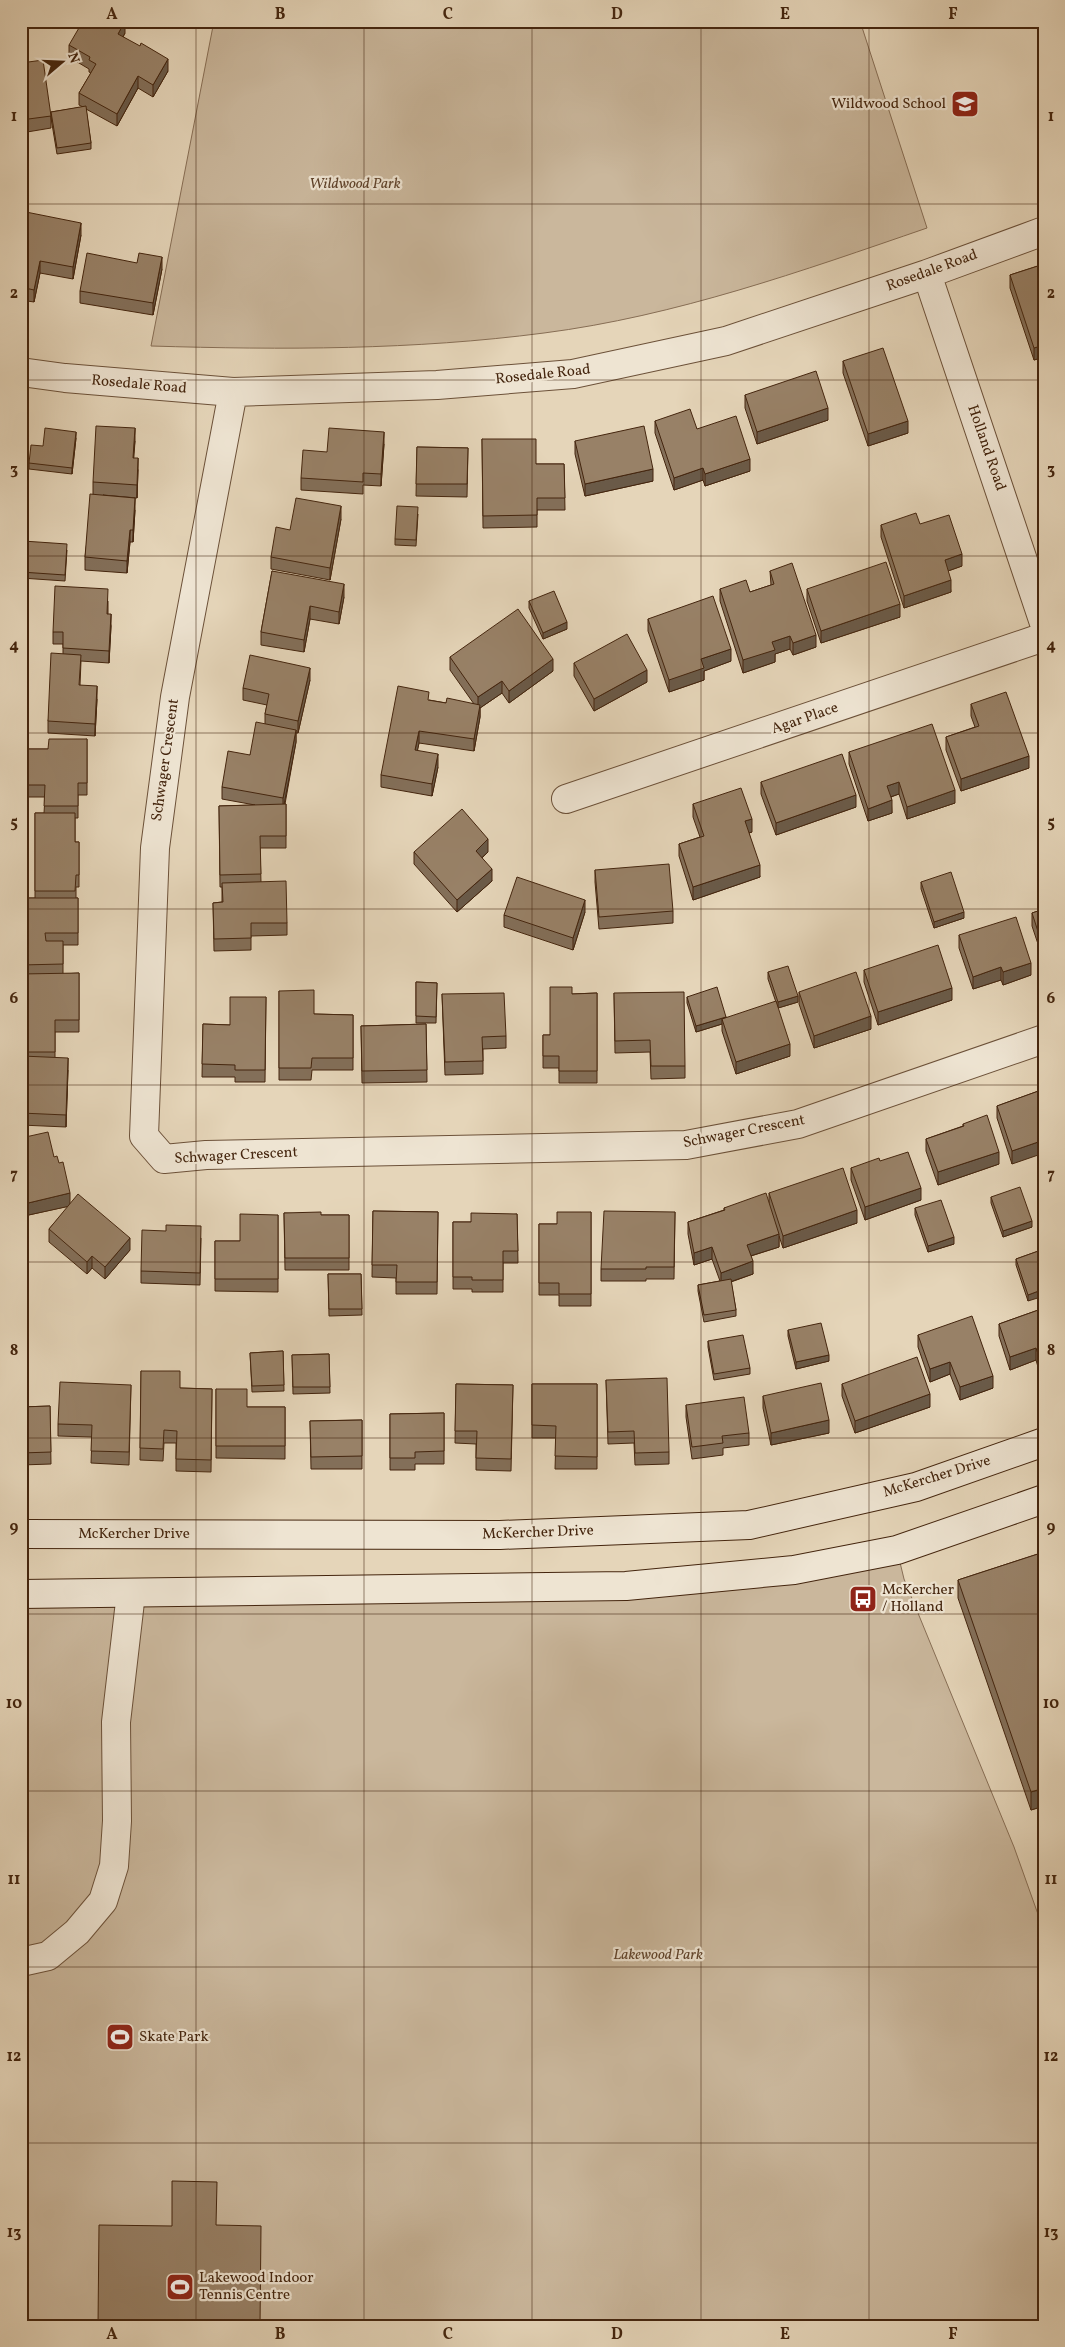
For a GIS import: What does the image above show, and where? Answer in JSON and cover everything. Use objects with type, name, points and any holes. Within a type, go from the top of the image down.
[{"type":"street","name":"Rosedale Road","points":[[21,372],[65,378],[234,392],[437,385],[573,374],[726,341],[927,274],[1044,231]]},
{"type":"street","name":"Holland Road","points":[[927,274],[1044,623]]},
{"type":"street","name":"Schwager Crescent","points":[[234,392],[175,697],[154,848],[144,1066],[144,1136],[164,1159],[206,1155],[686,1145],[798,1124],[1044,1039]]},
{"type":"street","name":"Agar Place","points":[[566,799],[1044,638]]},
{"type":"street","name":"McKercher Drive","points":[[21,1534],[500,1535],[748,1525],[916,1487],[1044,1442]]},
{"type":"street","points":[[21,1594],[626,1586],[794,1570],[897,1550],[1044,1498]]},
{"type":"street","points":[[21,1962],[48,1956],[77,1932],[102,1901],[114,1866],[117,1814],[116,1722],[131,1593]]},
{"type":"green space","name":"Wildwood Park","points":[[214,21],[860,21],[927,228],[786,276],[690,304],[593,325],[544,333],[495,339],[397,346],[250,348],[151,346]]},
{"type":"green space","name":"Lakewood Park","points":[[897,1550],[904,1579],[1014,1847],[1044,1931],[1044,2326],[21,2326],[21,1592],[626,1586]]},
{"type":"building","points":[[83,21],[125,21],[118,34],[140,46],[141,43],[168,59],[153,85],[138,76],[117,114],[79,93],[96,64],[89,60],[90,57],[69,45]]},
{"type":"building","points":[[43,60],[51,116],[21,120],[21,63]]},
{"type":"building","points":[[86,106],[91,143],[57,148],[51,112]]},
{"type":"building","points":[[21,211],[81,223],[73,267],[40,261],[34,290],[21,287]]},
{"type":"building","points":[[87,253],[137,263],[139,253],[162,257],[153,303],[80,291]]},
{"type":"building","points":[[1044,264],[1044,345],[1034,348],[1010,275]]},
{"type":"building","points":[[883,348],[908,421],[868,434],[843,361]]},
{"type":"building","points":[[816,371],[828,408],[757,432],[745,395]]},
{"type":"building","points":[[690,409],[697,429],[736,416],[750,459],[705,474],[703,468],[674,478],[655,421]]},
{"type":"building","points":[[96,426],[135,428],[133,458],[138,458],[137,485],[93,482]]},
{"type":"building","points":[[644,426],[653,469],[585,484],[575,441]]},
{"type":"building","points":[[45,428],[76,432],[72,468],[29,463],[31,445],[43,446]]},
{"type":"building","points":[[329,428],[384,432],[381,474],[363,473],[363,482],[301,478],[303,450],[327,452]]},
{"type":"building","points":[[482,439],[536,439],[536,464],[564,464],[565,498],[537,498],[537,515],[483,516]]},
{"type":"building","points":[[417,447],[468,448],[467,484],[416,484]]},
{"type":"building","points":[[90,494],[135,498],[133,530],[130,530],[127,561],[85,557]]},
{"type":"building","points":[[296,498],[341,506],[330,568],[271,557],[276,527],[290,530]]},
{"type":"building","points":[[397,506],[418,507],[416,540],[395,539]]},
{"type":"building","points":[[916,513],[920,524],[949,515],[962,554],[945,560],[951,580],[904,596],[881,525]]},
{"type":"building","points":[[23,541],[67,544],[65,575],[21,572]]},
{"type":"building","points":[[886,562],[900,604],[821,631],[807,589]]},
{"type":"building","points":[[792,563],[816,635],[793,643],[790,636],[772,642],[775,650],[743,660],[720,589],[746,580],[750,592],[774,584],[770,571]]},
{"type":"building","points":[[272,571],[344,584],[339,612],[310,606],[304,640],[261,632]]},
{"type":"building","points":[[55,586],[108,589],[107,614],[111,614],[109,651],[63,648],[63,632],[53,632]]},
{"type":"building","points":[[554,591],[567,622],[543,633],[529,601]]},
{"type":"building","points":[[713,596],[731,649],[701,659],[704,668],[669,680],[648,619]]},
{"type":"building","points":[[518,609],[553,659],[509,691],[502,681],[478,697],[450,657]]},
{"type":"building","points":[[627,634],[647,670],[594,699],[574,663]]},
{"type":"building","points":[[51,653],[81,655],[79,685],[97,686],[95,724],[48,721]]},
{"type":"building","points":[[250,655],[310,668],[298,721],[265,714],[269,694],[243,688]]},
{"type":"building","points":[[398,686],[429,692],[428,700],[446,703],[447,698],[480,705],[474,739],[419,731],[415,750],[438,754],[432,784],[381,775]]},
{"type":"building","points":[[1006,692],[1029,756],[961,779],[946,737],[979,726],[971,704]]},
{"type":"building","points":[[256,722],[296,730],[283,798],[222,787],[228,751],[250,755]]},
{"type":"building","points":[[932,724],[955,790],[907,807],[899,782],[887,786],[892,800],[868,809],[849,752]]},
{"type":"building","points":[[49,739],[87,739],[87,783],[78,783],[78,806],[44,806],[45,785],[23,785],[23,749],[48,749]]},
{"type":"building","points":[[842,754],[856,795],[776,823],[761,782]]},
{"type":"building","points":[[741,788],[752,819],[745,821],[760,865],[693,887],[679,844],[704,836],[693,804]]},
{"type":"building","points":[[286,804],[286,836],[260,836],[261,874],[220,875],[219,806]]},
{"type":"building","points":[[462,809],[488,839],[476,851],[492,869],[457,900],[414,852]]},
{"type":"building","points":[[35,813],[75,813],[75,842],[79,842],[79,875],[76,875],[75,891],[35,891]]},
{"type":"building","points":[[669,864],[673,911],[599,917],[595,870]]},
{"type":"building","points":[[951,872],[964,912],[934,922],[921,882]]},
{"type":"building","points":[[517,877],[585,900],[573,938],[504,915]]},
{"type":"building","points":[[286,881],[287,923],[251,923],[251,938],[214,939],[213,903],[223,902],[222,883]]},
{"type":"building","points":[[21,898],[78,898],[78,933],[45,933],[46,941],[63,941],[63,964],[21,965]]},
{"type":"building","points":[[1044,909],[1044,950],[1032,913]]},
{"type":"building","points":[[1016,917],[1031,963],[1003,972],[1001,967],[973,977],[959,935]]},
{"type":"building","points":[[938,945],[952,988],[878,1012],[864,970]]},
{"type":"building","points":[[788,966],[798,996],[778,1002],[768,972]]},
{"type":"building","points":[[856,972],[871,1016],[814,1036],[799,992]]},
{"type":"building","points":[[79,973],[79,1020],[55,1020],[55,1052],[21,1052],[21,974]]},
{"type":"building","points":[[416,982],[437,983],[436,1017],[416,1016]]},
{"type":"building","points":[[550,987],[572,987],[572,994],[597,993],[597,1071],[559,1071],[559,1056],[543,1056],[543,1035],[550,1035]]},
{"type":"building","points":[[717,987],[726,1017],[696,1026],[687,997]]},
{"type":"building","points":[[314,990],[314,1014],[353,1015],[353,1058],[312,1058],[311,1068],[279,1068],[279,991]]},
{"type":"building","points":[[684,992],[685,1066],[651,1066],[650,1040],[615,1041],[614,993]]},
{"type":"building","points":[[504,993],[506,1036],[482,1037],[483,1061],[445,1062],[442,994]]},
{"type":"building","points":[[230,997],[266,997],[265,1070],[235,1070],[235,1065],[202,1064],[203,1024],[230,1025]]},
{"type":"building","points":[[776,1001],[790,1044],[736,1062],[722,1019]]},
{"type":"building","points":[[426,1024],[427,1070],[362,1071],[361,1026]]},
{"type":"building","points":[[22,1056],[68,1058],[66,1115],[21,1113]]},
{"type":"building","points":[[1044,1089],[1044,1140],[1012,1151],[997,1106]]},
{"type":"building","points":[[987,1115],[999,1152],[938,1172],[926,1139],[964,1126],[963,1124]]},
{"type":"building","points":[[48,1132],[54,1157],[57,1156],[59,1163],[63,1162],[70,1193],[24,1204],[21,1190],[21,1138]]},
{"type":"building","points":[[908,1152],[921,1188],[865,1207],[851,1168],[879,1158],[880,1161]]},
{"type":"building","points":[[843,1168],[857,1210],[783,1236],[769,1193]]},
{"type":"building","points":[[1020,1187],[1032,1221],[1003,1231],[991,1197]]},
{"type":"building","points":[[766,1193],[779,1234],[747,1245],[753,1261],[721,1273],[712,1247],[694,1253],[688,1222],[725,1210],[724,1208]]},
{"type":"building","points":[[78,1194],[130,1238],[105,1267],[92,1256],[87,1262],[49,1229]]},
{"type":"building","points":[[941,1200],[954,1237],[928,1246],[915,1208]]},
{"type":"building","points":[[373,1211],[438,1212],[437,1282],[396,1282],[397,1265],[372,1265]]},
{"type":"building","points":[[604,1211],[675,1212],[674,1267],[601,1269]]},
{"type":"building","points":[[321,1212],[321,1215],[349,1215],[349,1258],[285,1258],[284,1213]]},
{"type":"building","points":[[557,1212],[591,1212],[591,1294],[559,1294],[559,1283],[539,1283],[539,1224],[557,1224]]},
{"type":"building","points":[[471,1213],[517,1214],[518,1251],[503,1251],[503,1280],[472,1280],[472,1277],[453,1277],[453,1222],[471,1222]]},
{"type":"building","points":[[240,1214],[278,1215],[278,1279],[215,1279],[215,1241],[240,1241]]},
{"type":"building","points":[[166,1225],[201,1226],[200,1273],[141,1271],[142,1230],[166,1231]]},
{"type":"building","points":[[1044,1249],[1044,1289],[1028,1295],[1016,1259]]},
{"type":"building","points":[[328,1274],[361,1274],[362,1309],[329,1309]]},
{"type":"building","points":[[731,1279],[736,1310],[704,1315],[698,1285]]},
{"type":"building","points":[[1044,1308],[1044,1352],[1038,1354],[1036,1348],[1010,1357],[999,1324]]},
{"type":"building","points":[[972,1316],[993,1376],[960,1387],[950,1362],[930,1369],[918,1335]]},
{"type":"building","points":[[821,1323],[829,1355],[796,1362],[788,1330]]},
{"type":"building","points":[[743,1335],[750,1368],[714,1374],[708,1341]]},
{"type":"building","points":[[283,1351],[284,1385],[252,1386],[250,1353]]},
{"type":"building","points":[[329,1354],[330,1387],[293,1387],[292,1355]]},
{"type":"building","points":[[917,1357],[930,1394],[855,1421],[842,1384]]},
{"type":"building","points":[[141,1371],[180,1371],[180,1388],[212,1389],[211,1460],[176,1459],[177,1431],[164,1430],[163,1449],[140,1448]]},
{"type":"building","points":[[667,1378],[669,1452],[635,1453],[634,1431],[608,1432],[606,1380]]},
{"type":"building","points":[[60,1382],[131,1385],[129,1452],[91,1451],[92,1425],[58,1424]]},
{"type":"building","points":[[821,1383],[829,1420],[771,1433],[763,1396]]},
{"type":"building","points":[[456,1384],[513,1385],[511,1459],[476,1458],[477,1431],[455,1431]]},
{"type":"building","points":[[532,1384],[597,1384],[597,1457],[555,1456],[556,1426],[532,1425]]},
{"type":"building","points":[[216,1389],[247,1389],[247,1407],[285,1407],[285,1446],[216,1446]]},
{"type":"building","points":[[744,1397],[749,1433],[722,1436],[723,1443],[692,1447],[686,1405]]},
{"type":"building","points":[[50,1406],[51,1452],[21,1453],[21,1407]]},
{"type":"building","points":[[444,1413],[444,1451],[415,1452],[415,1458],[390,1458],[390,1414]]},
{"type":"building","points":[[362,1420],[362,1456],[311,1457],[310,1421]]},
{"type":"building","points":[[1044,1552],[1044,1788],[1031,1792],[958,1580]]},
{"type":"building","name":"Lakewood Indoor Tennis Centre","points":[[172,2181],[217,2182],[216,2225],[261,2226],[260,2326],[98,2326],[99,2225],[172,2226]]},
{"type":"place","name":"Wildwood School","points":[[965,104]]},
{"type":"place","name":"McKercher / Holland","points":[[863,1599]]},
{"type":"place","name":"Skate Park","points":[[120,2037]]},
{"type":"place","name":"Lakewood Indoor Tennis Centre","points":[[180,2287]]}]
